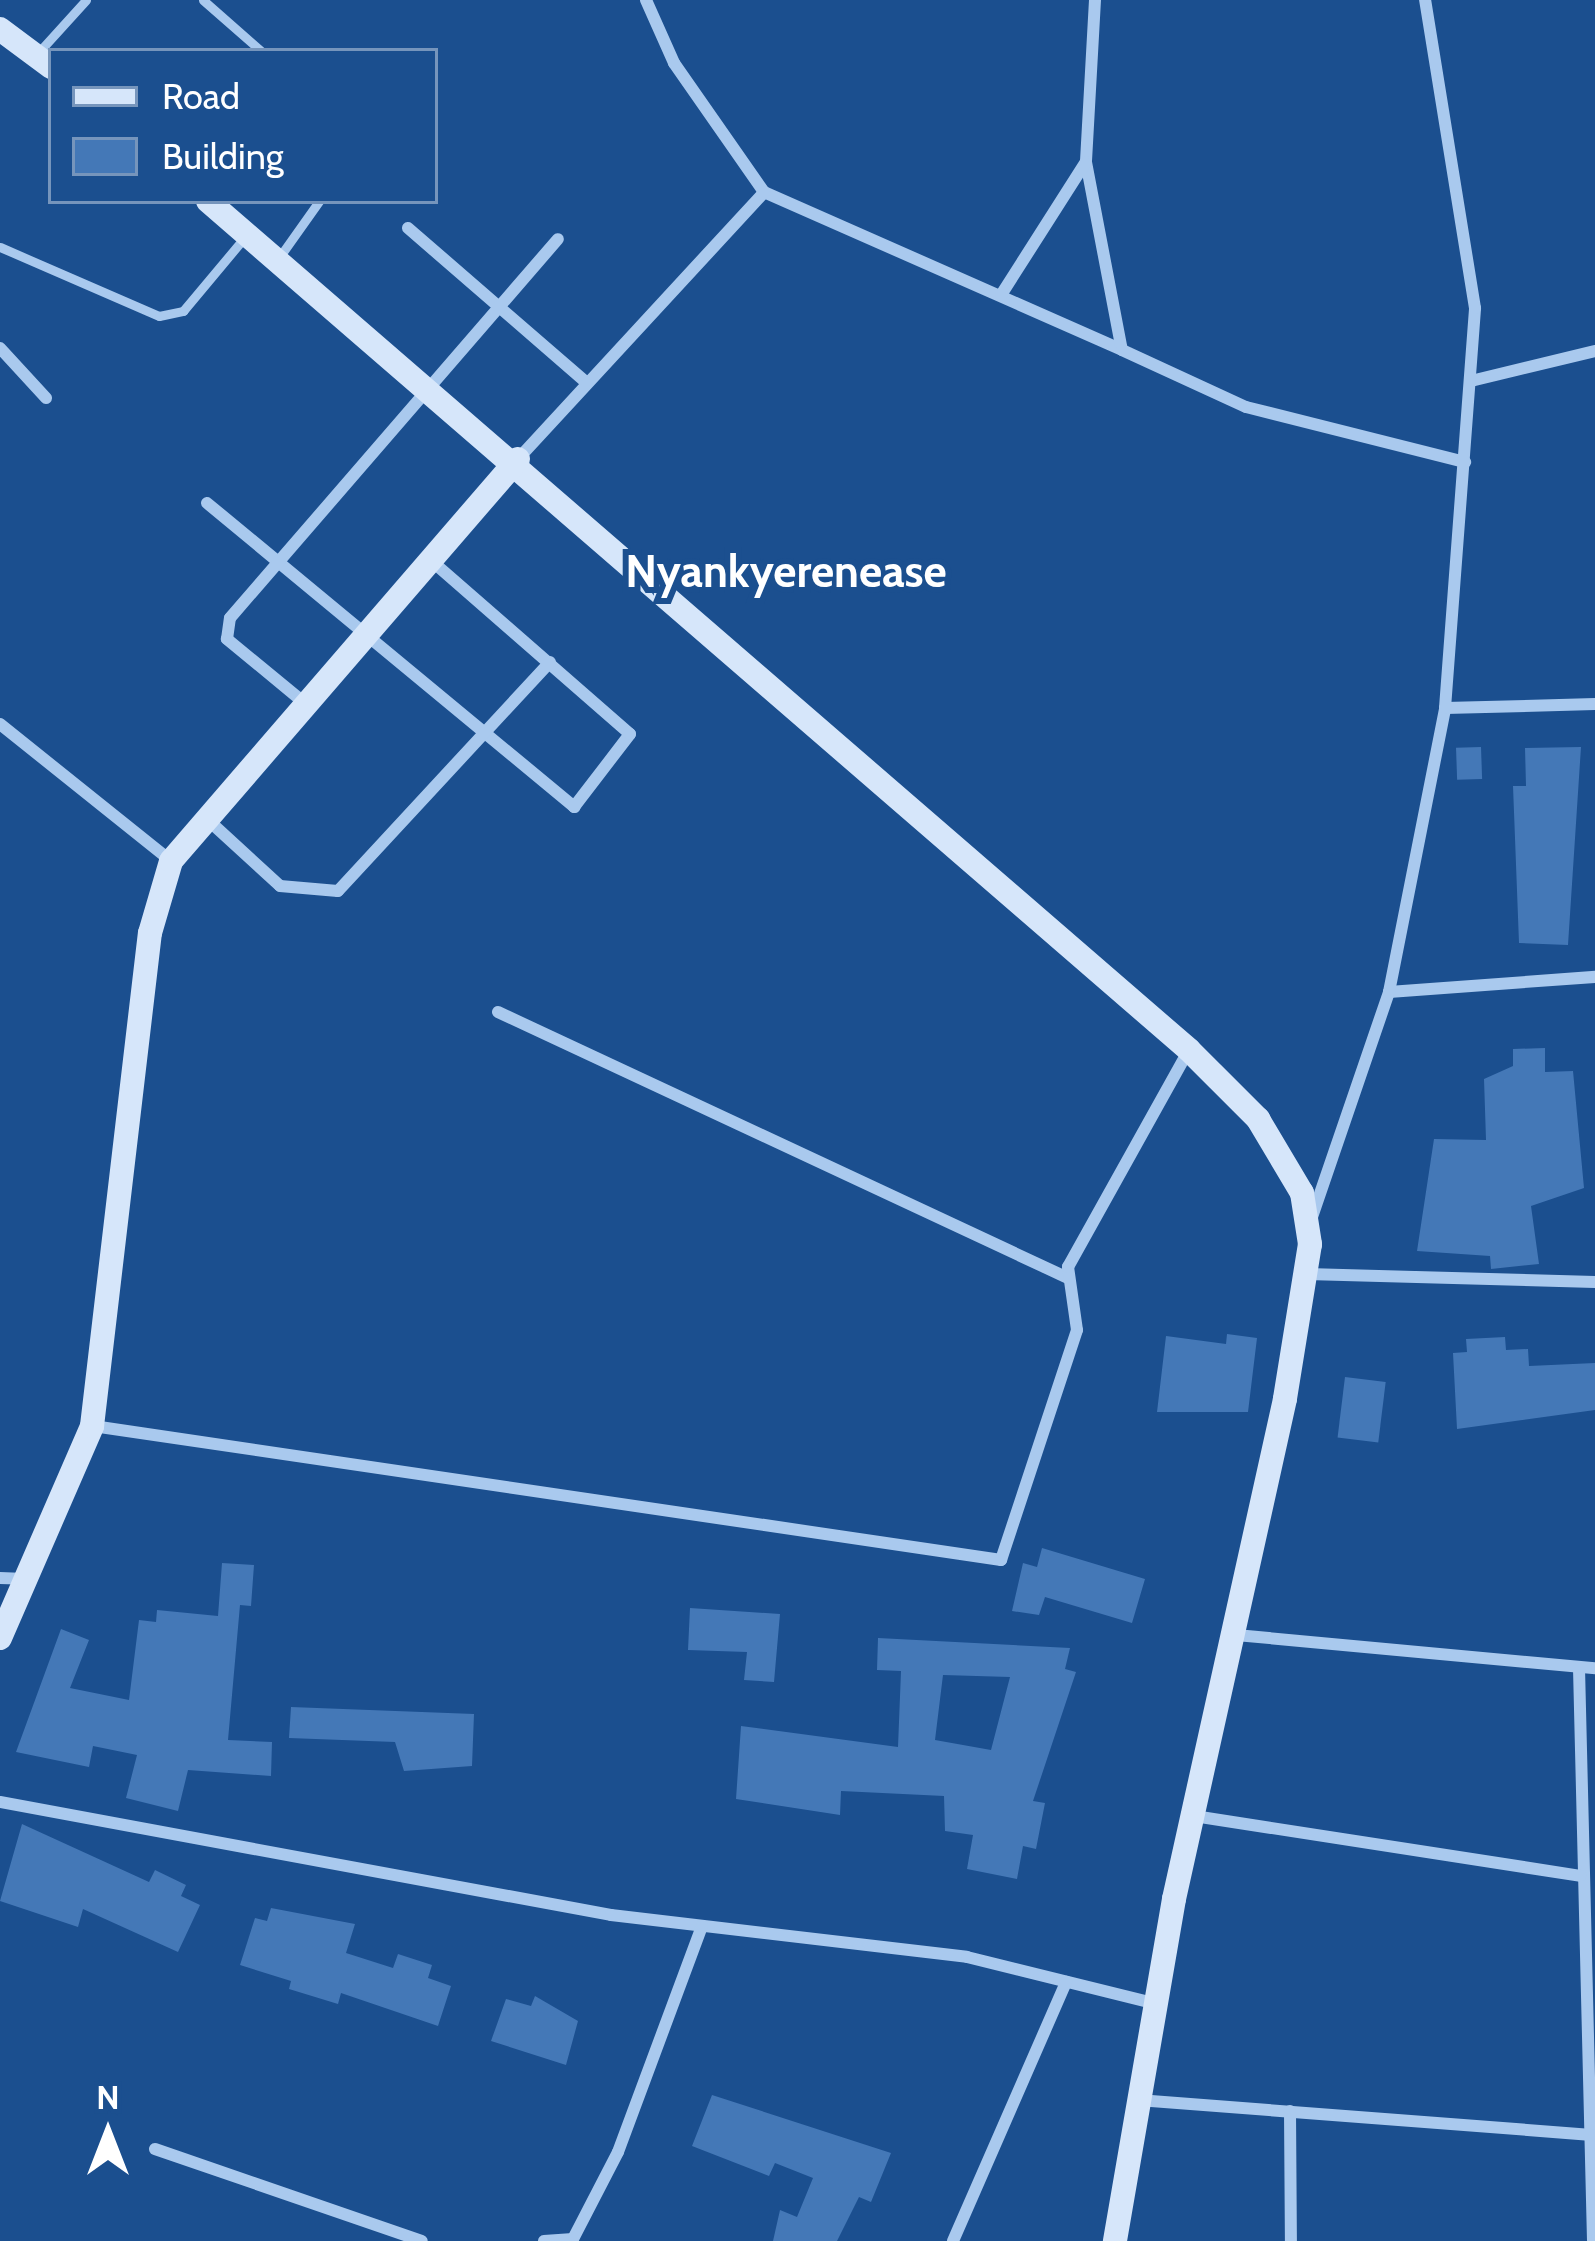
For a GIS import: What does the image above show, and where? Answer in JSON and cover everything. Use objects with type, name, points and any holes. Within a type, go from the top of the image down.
[{"type":"street","points":[[646,0],[674,63],[764,192],[802,218],[1001,295],[1246,407],[1466,462]]},
{"type":"street","points":[[1095,0],[1086,162],[1122,350]]},
{"type":"street","points":[[1115,2241],[1153,2002],[1236,1635],[1306,1274],[1311,1220],[1389,992],[1445,708],[1475,380],[1475,308],[1425,0]]},
{"type":"street","points":[[3,36],[44,60]]},
{"type":"street","points":[[1001,295],[1086,162]]},
{"type":"street","points":[[0,1638],[13,1579],[92,1426],[150,933],[171,861],[375,636],[586,382],[764,192]]},
{"type":"street","points":[[212,204],[518,459],[1190,1050],[1279,1145],[1311,1220]]},
{"type":"street","points":[[408,228],[586,382]]},
{"type":"street","points":[[308,706],[224,629],[558,239]]},
{"type":"street","points":[[0,348],[46,398]]},
{"type":"street","points":[[1475,380],[1595,351]]},
{"type":"street","points":[[207,503],[375,636],[574,807],[628,748],[623,724],[436,565]]},
{"type":"street","points":[[207,819],[280,886],[338,891],[550,662]]},
{"type":"street","points":[[1445,708],[1595,704]]},
{"type":"street","points":[[0,724],[171,861]]},
{"type":"street","points":[[1389,992],[1595,977]]},
{"type":"street","points":[[498,1012],[1068,1278]]},
{"type":"street","points":[[92,1426],[974,1564],[1000,1560],[1049,1428],[1078,1330],[1068,1278],[1090,1213],[1190,1050]]},
{"type":"street","points":[[1306,1274],[1595,1282]]},
{"type":"street","points":[[1236,1635],[1595,1668]]},
{"type":"street","points":[[1579,1668],[1580,1876],[1593,2241]]},
{"type":"street","points":[[0,1802],[702,1926],[843,1935],[1153,2002]]},
{"type":"street","points":[[1194,1816],[1580,1876]]},
{"type":"street","points":[[544,2241],[573,2240],[702,1926]]},
{"type":"street","points":[[953,2241],[1066,1982]]},
{"type":"street","points":[[1137,2100],[1592,2134]]},
{"type":"street","points":[[1290,2111],[1291,2241]]},
{"type":"street","points":[[155,2149],[422,2241]]},
{"type":"lane","points":[[52,48],[86,0]]},
{"type":"lane","points":[[203,0],[258,48]]},
{"type":"lane","points":[[278,260],[318,204]]},
{"type":"lane","points":[[0,247],[159,316],[183,311],[248,234]]},
{"type":"building","points":[[1481,747],[1482,779],[1457,780],[1456,748]]},
{"type":"building","points":[[1581,747],[1568,945],[1519,943],[1513,786],[1526,786],[1525,748]]},
{"type":"building","points":[[1545,1048],[1545,1072],[1573,1071],[1584,1188],[1531,1206],[1539,1264],[1491,1269],[1490,1256],[1417,1251],[1434,1139],[1486,1140],[1484,1079],[1513,1066],[1513,1049]]},
{"type":"building","points":[[1227,1334],[1257,1338],[1248,1412],[1157,1412],[1166,1336],[1226,1344]]},
{"type":"building","points":[[1505,1337],[1506,1350],[1528,1349],[1529,1366],[1595,1363],[1595,1410],[1457,1429],[1453,1353],[1467,1352],[1466,1339]]},
{"type":"building","points":[[1345,1377],[1386,1382],[1378,1443],[1338,1438]]},
{"type":"building","points":[[1042,1548],[1145,1579],[1132,1623],[1045,1597],[1039,1615],[1012,1611],[1023,1563],[1037,1567]]},
{"type":"building","points":[[222,1563],[254,1565],[251,1606],[240,1605],[228,1740],[272,1742],[271,1776],[188,1770],[178,1811],[126,1798],[137,1755],[93,1746],[89,1767],[16,1752],[61,1629],[89,1640],[70,1688],[129,1700],[139,1620],[156,1622],[157,1610],[218,1616]]},
{"type":"building","points":[[690,1608],[780,1614],[774,1682],[744,1680],[747,1652],[688,1650]]},
{"type":"building","points":[[878,1638],[1070,1648],[1065,1669],[1076,1672],[1033,1801],[1045,1803],[1036,1849],[1023,1846],[1017,1879],[967,1869],[973,1835],[945,1831],[944,1796],[841,1791],[840,1815],[736,1799],[741,1726],[898,1747],[901,1671],[877,1670]],"holes":[[[943,1675],[1010,1677],[991,1750],[935,1740]]]},
{"type":"building","points":[[291,1707],[474,1714],[472,1766],[404,1771],[395,1742],[289,1738]]},
{"type":"building","points":[[22,1824],[149,1882],[155,1870],[186,1885],[181,1896],[200,1905],[178,1952],[83,1909],[78,1927],[0,1901]]},
{"type":"building","points":[[271,1908],[355,1924],[346,1953],[393,1968],[398,1954],[432,1965],[428,1978],[451,1986],[438,2026],[341,1993],[338,2004],[289,1989],[291,1981],[240,1965],[255,1918],[267,1921]]},
{"type":"building","points":[[535,1996],[578,2021],[566,2065],[491,2041],[506,1999],[531,2006]]},
{"type":"building","points":[[712,2095],[891,2153],[871,2202],[859,2197],[837,2241],[773,2241],[780,2210],[797,2217],[813,2178],[775,2163],[769,2176],[692,2146]]},
{"type":"district","name":"Nyankyerenease","points":[[786,572]]}]
